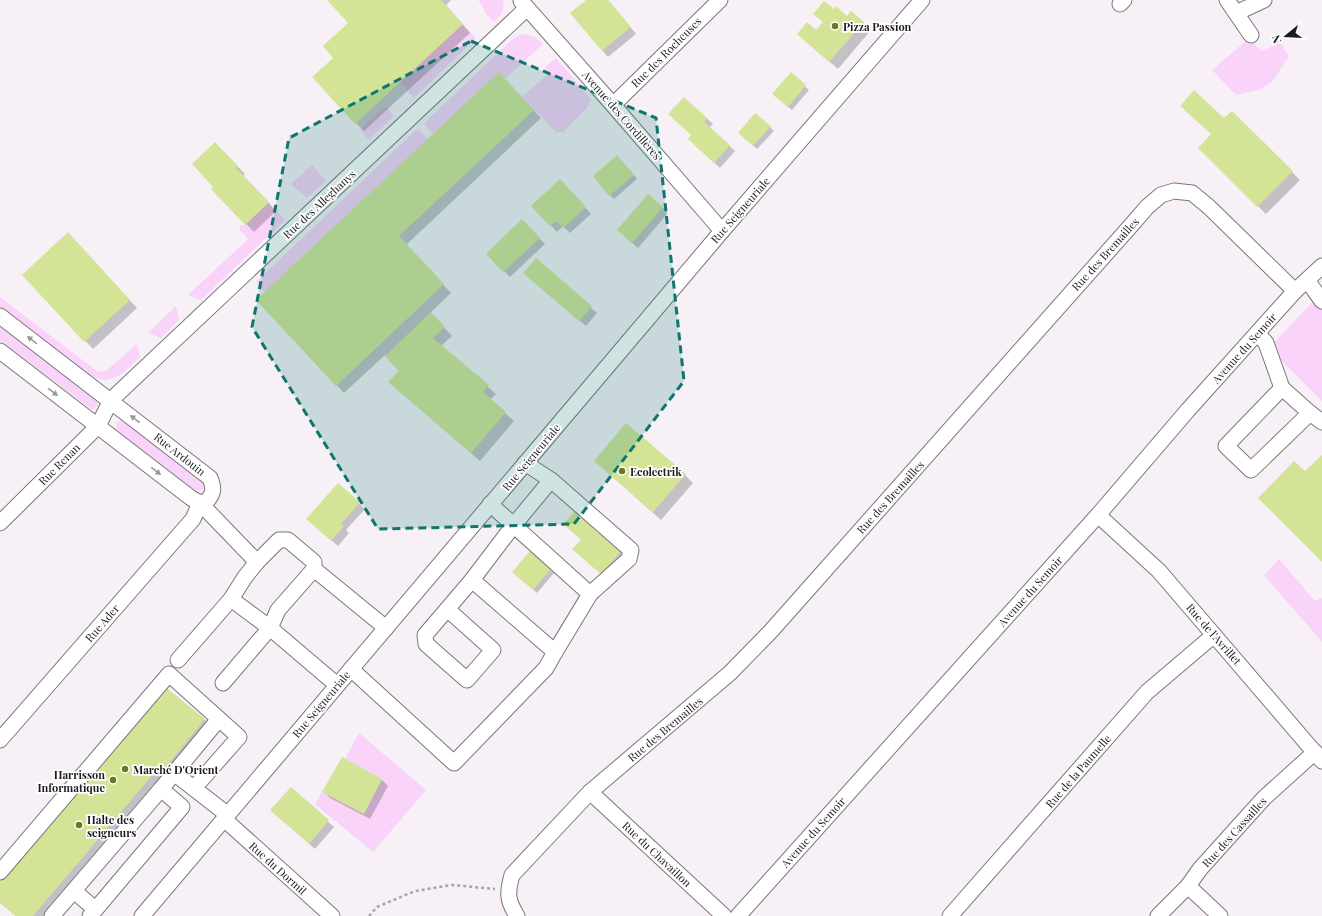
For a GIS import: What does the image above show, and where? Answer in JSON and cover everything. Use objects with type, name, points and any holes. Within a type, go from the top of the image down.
[{"type":"street","name":"Rue des Rocheuses","points":[[613,105],[720,0]]},
{"type":"street","name":"Rue Seigneuriale","points":[[142,916],[722,231],[922,0]]},
{"type":"street","points":[[1226,0],[1251,35]]},
{"type":"street","points":[[1236,13],[1264,0]]},
{"type":"street","name":"Avenue des Cordillères","points":[[524,4],[722,231]]},
{"type":"street","name":"Rue des Alleghanys","points":[[111,400],[524,4]]},
{"type":"street","name":"Rue des Bremailles","points":[[508,890],[512,875],[590,792],[730,673],[771,631],[1130,226],[1147,207],[1161,195],[1174,191],[1192,193],[1209,207],[1295,291]]},
{"type":"street","name":"Avenue du Semoir","points":[[738,916],[1098,515],[1188,410],[1258,334],[1295,291],[1322,266]]},
{"type":"street","points":[[1306,280],[1322,301]]},
{"type":"street","name":"Rue Ardouin","points":[[0,316],[111,400],[210,478],[214,486],[213,492],[207,501],[200,503]]},
{"type":"street","points":[[1258,334],[1266,343],[1282,388],[1322,422]]},
{"type":"street","points":[[0,351],[191,498],[200,503],[257,562]]},
{"type":"street","points":[[1282,388],[1226,446],[1251,470],[1310,413]]},
{"type":"street","name":"Rue Renan","points":[[0,522],[98,426],[111,400]]},
{"type":"street","points":[[351,668],[454,763],[546,668],[590,594],[629,559],[631,550],[551,480],[526,463]]},
{"type":"street","points":[[447,609],[493,650],[467,680],[426,644],[425,635],[447,609],[472,580],[513,526],[551,480]]},
{"type":"street","name":"Rue Ader","points":[[0,740],[193,520],[200,503]]},
{"type":"street","points":[[490,504],[590,594]]},
{"type":"street","name":"Rue de l'Avrillet","points":[[1098,515],[1159,570],[1319,756]]},
{"type":"street","points":[[178,660],[231,599],[257,562],[279,540],[288,540],[314,562],[314,569],[278,610],[270,628],[223,683]]},
{"type":"street","points":[[314,569],[386,628]]},
{"type":"street","points":[[472,580],[555,652]]},
{"type":"street","points":[[231,599],[270,628],[337,685]]},
{"type":"street","name":"Rue de la Paumelle","points":[[950,916],[1147,692],[1214,635]]},
{"type":"street","points":[[0,872],[169,674],[239,737],[194,788]]},
{"type":"street","points":[[52,916],[219,719]]},
{"type":"street","name":"Rue des Cassailles","points":[[1158,916],[1188,886],[1200,869],[1264,798],[1319,756]]},
{"type":"street","name":"Rue du Dormil","points":[[174,773],[194,788],[226,817],[331,916]]},
{"type":"street","points":[[74,891],[93,913],[182,807],[161,789]]},
{"type":"street","name":"Rue du Chavaillon","points":[[590,792],[724,916]]},
{"type":"street","points":[[1188,886],[1220,916]]},
{"type":"street","points":[[508,890],[509,901],[518,916]]},
{"type":"path","points":[[369,916],[377,907],[415,891],[452,885],[508,890]]},
{"type":"highlighted area","points":[[471,41],[656,118],[684,381],[574,524],[378,529],[252,327],[289,138]]},
{"type":"shaded area","points":[[478,0],[503,0],[502,12],[494,22],[485,13],[482,4]]},
{"type":"shaded area","points":[[463,24],[476,38],[414,98],[400,82]]},
{"type":"shaded area","points":[[523,34],[534,37],[543,44],[505,79],[433,134],[425,124],[426,121],[514,38]]},
{"type":"shaded area","points":[[1248,39],[1262,51],[1280,42],[1289,56],[1273,81],[1259,90],[1236,95],[1212,70]]},
{"type":"shaded area","points":[[556,58],[591,99],[587,108],[563,132],[556,132],[522,97],[547,75],[545,67]]},
{"type":"shaded area","points":[[383,108],[387,108],[394,116],[369,140],[360,130]]},
{"type":"shaded area","points":[[418,130],[428,139],[265,292],[256,282],[415,131]]},
{"type":"shaded area","points":[[312,165],[326,181],[307,198],[291,184]]},
{"type":"shaded area","points":[[269,202],[285,220],[201,300],[188,295],[248,239],[240,230],[239,226],[245,225]]},
{"type":"shaded area","points":[[1322,292],[1322,401],[1269,348]]},
{"type":"shaded area","points":[[0,297],[98,372],[106,371],[136,345],[138,347],[140,357],[116,377],[102,380],[95,378],[86,373],[0,307]]},
{"type":"shaded area","points":[[176,306],[179,320],[161,338],[148,333]]},
{"type":"shaded area","points":[[0,325],[95,399],[98,404],[96,407],[91,409],[0,340]]},
{"type":"shaded area","points":[[122,420],[203,481],[203,488],[199,491],[193,489],[117,430],[116,423]]},
{"type":"shaded area","points":[[1279,559],[1315,601],[1322,598],[1322,642],[1264,575]]},
{"type":"shaded area","points":[[359,733],[426,790],[373,852],[315,804],[322,792],[364,814],[382,779],[345,759]]},
{"type":"building","points":[[327,0],[441,0],[463,24],[355,124],[312,77],[333,58],[323,46],[348,23]]},
{"type":"building","points":[[586,0],[608,0],[631,27],[602,51],[570,13]]},
{"type":"building","points":[[824,1],[834,9],[836,6],[847,16],[851,11],[864,22],[829,62],[797,34],[807,22],[816,30],[823,22],[813,14]]},
{"type":"building","points":[[499,72],[534,110],[399,236],[444,284],[336,386],[256,300]]},
{"type":"building","points":[[791,72],[806,85],[788,107],[772,94]]},
{"type":"building","points":[[1194,90],[1224,118],[1232,111],[1293,171],[1257,207],[1198,148],[1211,134],[1180,106]]},
{"type":"building","points":[[684,97],[707,118],[704,122],[730,145],[714,163],[688,139],[691,135],[668,114]]},
{"type":"building","points":[[755,113],[771,126],[753,146],[738,133]]},
{"type":"building","points":[[215,142],[238,166],[236,168],[269,202],[245,225],[211,189],[213,187],[192,164]]},
{"type":"building","points":[[617,155],[634,175],[609,196],[593,176]]},
{"type":"building","points":[[560,179],[586,207],[563,228],[557,221],[550,226],[531,206]]},
{"type":"building","points":[[648,194],[663,207],[632,243],[617,230]]},
{"type":"building","points":[[522,219],[540,238],[503,272],[486,254]]},
{"type":"building","points":[[68,232],[130,300],[84,342],[22,275]]},
{"type":"building","points":[[536,258],[592,306],[579,321],[523,273]]},
{"type":"building","points":[[431,312],[445,327],[433,338],[489,385],[483,392],[506,412],[471,453],[388,382],[399,371],[385,356]]},
{"type":"building","points":[[626,423],[686,474],[653,512],[594,461]]},
{"type":"building","points":[[1322,455],[1322,562],[1258,498],[1294,461],[1305,471]]},
{"type":"building","points":[[338,483],[360,502],[341,524],[344,526],[331,541],[306,519]]},
{"type":"building","points":[[575,511],[621,551],[601,574],[572,549],[581,540],[563,524]]},
{"type":"building","points":[[530,551],[551,569],[533,590],[512,572]]},
{"type":"building","name":"Halte des seigneurs","points":[[163,685],[205,719],[165,768],[160,766],[33,916],[16,916],[0,903],[0,881]]},
{"type":"building","points":[[342,757],[382,779],[364,814],[322,792]]},
{"type":"building","points":[[291,787],[329,820],[309,844],[270,810]]},
{"type":"place","name":"Pizza Passion","points":[[835,26]]},
{"type":"place","name":"Ecolectrik","points":[[622,471]]},
{"type":"place","name":"Marché D'Orient","points":[[125,769]]},
{"type":"place","name":"Harrisson Informatique","points":[[113,780]]},
{"type":"place","name":"Halte des seigneurs","points":[[79,825]]}]
